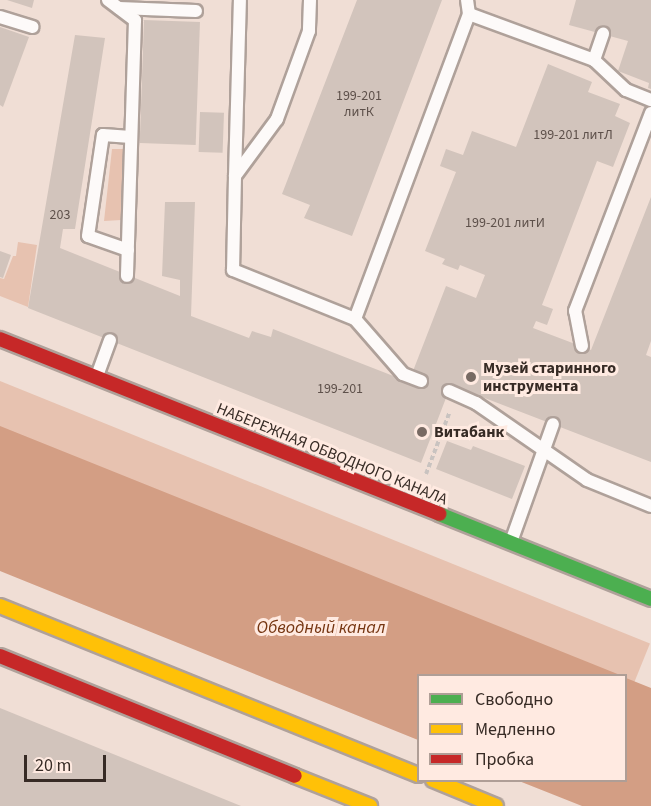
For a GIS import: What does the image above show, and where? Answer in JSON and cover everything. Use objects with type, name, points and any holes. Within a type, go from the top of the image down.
[{"type":"main road","name":"НАБЕРЕЖНАЯ ОБВОДНОГО КАНАЛА","points":[[0,339],[651,599]]},
{"type":"main road","points":[[0,606],[417,775]]},
{"type":"main road","points":[[0,656],[370,806]]},
{"type":"main road","points":[[438,782],[496,806]]},
{"type":"lane","points":[[108,0],[135,21],[127,276]]},
{"type":"lane","points":[[240,0],[233,270],[355,319],[403,374],[421,381]]},
{"type":"lane","points":[[235,176],[276,119],[309,31],[310,0]]},
{"type":"lane","points":[[355,319],[469,14],[467,0]]},
{"type":"lane","points":[[119,8],[196,11]]},
{"type":"lane","points":[[469,14],[594,60],[626,90],[651,100]]},
{"type":"lane","points":[[0,18],[33,27]]},
{"type":"lane","points":[[594,60],[603,34]]},
{"type":"lane","points":[[582,346],[575,311],[651,113]]},
{"type":"lane","points":[[128,250],[88,236],[103,135],[131,137]]},
{"type":"lane","points":[[96,378],[110,340]]},
{"type":"lane","points":[[452,393],[476,403],[546,449],[587,480],[651,506]]},
{"type":"lane","points":[[511,543],[553,424]]},
{"type":"path","points":[[426,474],[452,393]]},
{"type":"shaded area","points":[[112,149],[125,149],[121,220],[104,221]]},
{"type":"shaded area","points":[[18,242],[37,245],[28,307],[0,296],[0,278],[4,279],[13,256],[16,256]]},
{"type":"shaded area","points":[[0,381],[650,644],[633,685],[627,683],[627,674],[605,674],[0,430]]},
{"type":"water","name":"Обводный канал","points":[[0,426],[618,674],[417,674],[417,740],[0,571]]},
{"type":"water","points":[[627,678],[651,688],[651,806],[582,806],[522,782],[627,782]]},
{"type":"building","points":[[7,0],[34,0],[32,8]]},
{"type":"building","points":[[357,0],[442,0],[352,236],[304,218],[310,205],[282,194]]},
{"type":"building","points":[[576,0],[651,0],[651,89],[648,88],[649,83],[618,71],[628,41],[569,25]]},
{"type":"building","points":[[144,20],[200,22],[196,145],[140,143]]},
{"type":"building","points":[[0,27],[29,37],[3,107],[0,105]]},
{"type":"building","points":[[75,35],[105,38],[75,229],[63,229],[60,248],[180,296],[180,280],[162,276],[165,202],[195,202],[191,316],[249,338],[252,331],[271,337],[273,329],[419,386],[424,375],[413,371],[446,286],[476,298],[485,275],[460,265],[458,270],[442,264],[445,259],[425,251],[456,172],[440,166],[446,149],[463,155],[472,131],[516,147],[548,64],[592,82],[588,92],[620,104],[615,116],[630,123],[613,167],[597,161],[542,305],[553,309],[547,325],[536,321],[533,328],[591,350],[651,197],[651,341],[646,355],[651,357],[651,462],[451,385],[421,463],[28,308]]},
{"type":"building","points":[[200,112],[224,113],[223,153],[199,152]]},
{"type":"building","points":[[0,251],[11,255],[3,278],[0,277]]},
{"type":"building","points":[[447,441],[471,450],[473,446],[525,466],[512,499],[436,469]]},
{"type":"building","points":[[0,708],[241,806],[0,806]]},
{"type":"traffic: fast","points":[[439,514],[651,599]]},
{"type":"traffic: slow","points":[[0,606],[417,775]]},
{"type":"traffic: slow","points":[[295,776],[370,806]]},
{"type":"traffic: slow","points":[[438,782],[496,806]]},
{"type":"traffic: jam","points":[[0,339],[439,514]]},
{"type":"traffic: jam","points":[[0,656],[295,776]]},
{"type":"place","name":"Музей старинного инструмента","points":[[471,377]]},
{"type":"place","name":"Витабанк","points":[[422,432]]}]
